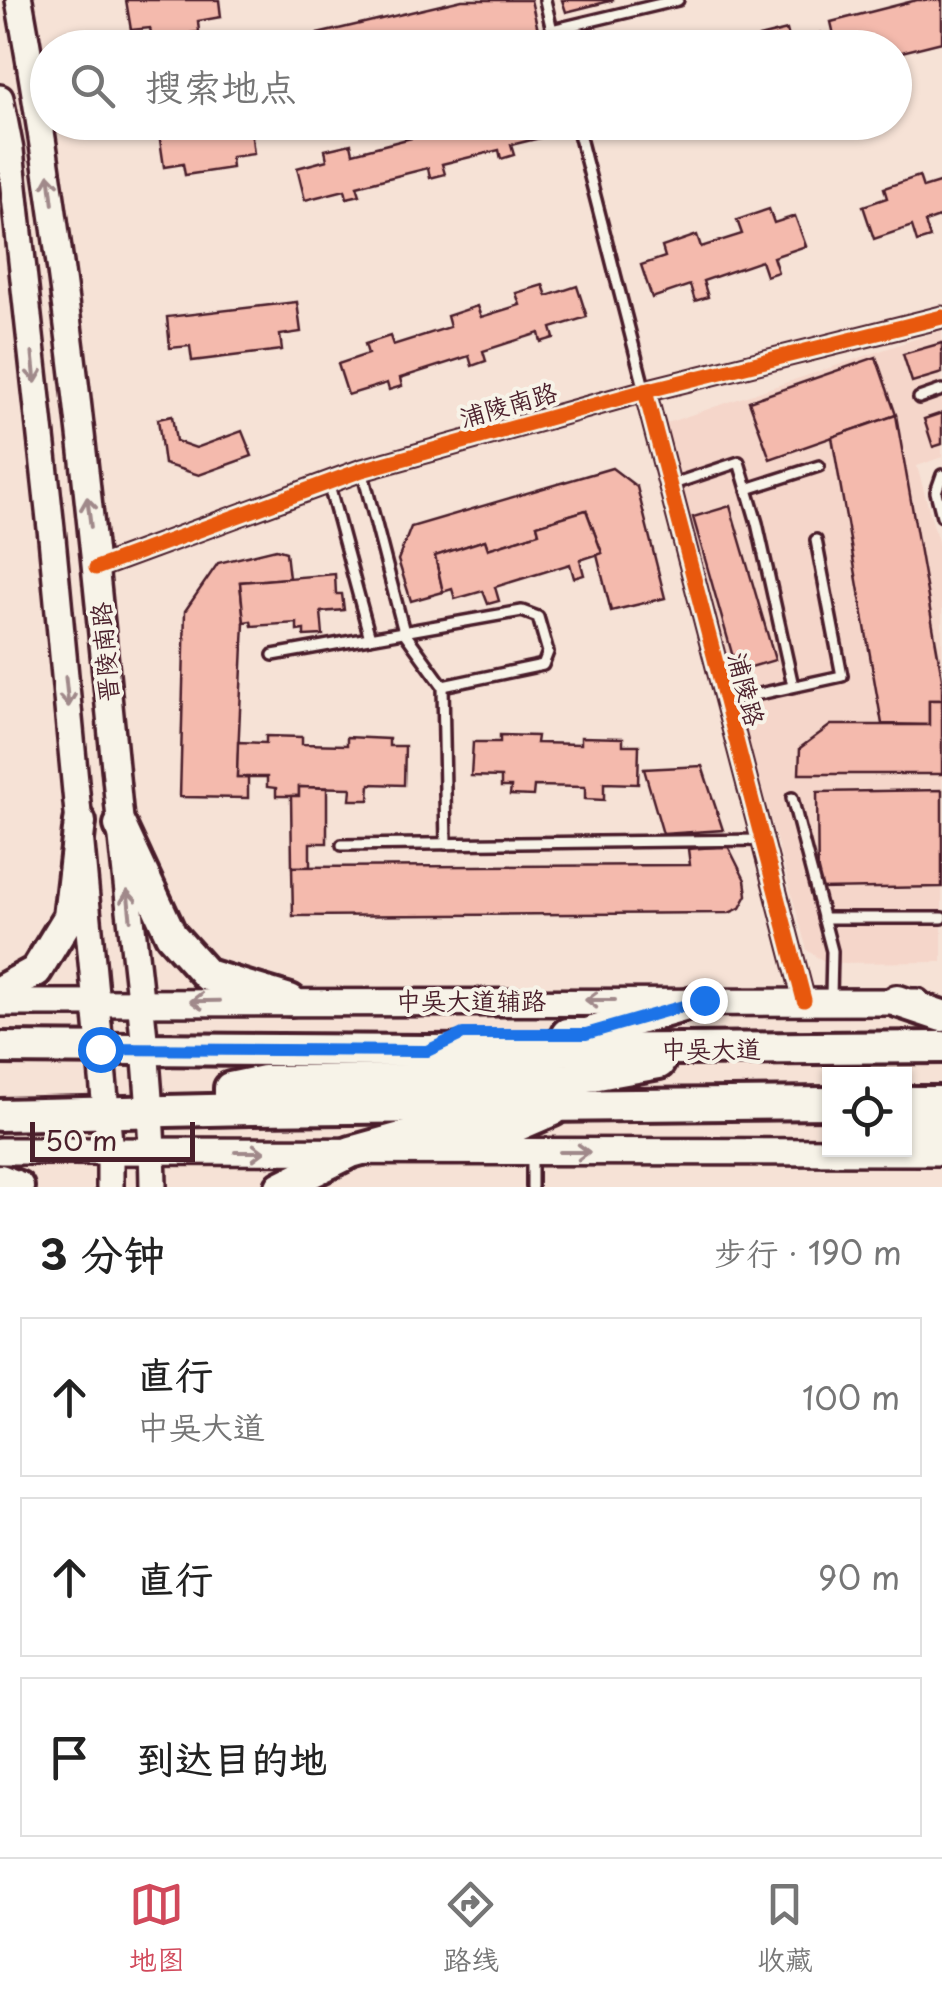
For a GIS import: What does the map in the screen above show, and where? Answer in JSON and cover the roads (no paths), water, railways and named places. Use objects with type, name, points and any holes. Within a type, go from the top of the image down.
[{"type":"main road","name":"晋陵南路","points":[[19,0],[30,59]]},
{"type":"main road","name":"晋陵南路","points":[[0,98],[10,150],[80,822],[110,1187]]},
{"type":"main road","name":"晋陵南路","points":[[45,140],[96,568],[139,1002],[153,1187]]},
{"type":"main road","points":[[0,991],[36,971],[69,917],[80,822]]},
{"type":"main road","points":[[120,826],[171,935],[207,975],[290,1000]]},
{"type":"main road","points":[[427,1051],[463,1034],[586,1034],[704,1000]]},
{"type":"main road","points":[[897,1001],[942,1016]]},
{"type":"main road","name":"中吴大道辅路","points":[[0,1003],[942,1002]]},
{"type":"main road","name":"中吴大道","points":[[1,1048],[427,1051],[942,1047]]},
{"type":"main road","points":[[250,1109],[230,1099],[230,1088],[264,1081],[570,1080],[735,1048]]},
{"type":"main road","points":[[912,1102],[942,1102]]},
{"type":"main road","points":[[0,1116],[250,1109],[822,1104]]},
{"type":"main road","points":[[281,1187],[350,1152],[405,1137],[502,1132],[566,1105]]},
{"type":"main road","points":[[912,1129],[942,1131]]},
{"type":"main road","points":[[0,1152],[942,1152]]},
{"type":"main road","points":[[0,1180],[18,1187]]},
{"type":"street","name":"浦陵南路","points":[[96,568],[362,470],[644,391],[942,317]]},
{"type":"street","name":"浦陵路","points":[[644,391],[804,1000]]},
{"type":"lane","points":[[545,0],[552,30],[678,0]]},
{"type":"lane","points":[[581,140],[644,391]]},
{"type":"lane","points":[[920,398],[942,390]]},
{"type":"lane","points":[[667,486],[739,462],[794,686]]},
{"type":"lane","points":[[748,489],[819,466]]},
{"type":"lane","points":[[362,470],[404,632],[444,686],[446,844]]},
{"type":"lane","points":[[942,475],[936,492],[942,516]]},
{"type":"lane","points":[[328,482],[370,638]]},
{"type":"lane","points":[[724,701],[842,676],[816,540]]},
{"type":"lane","points":[[272,656],[522,611],[538,617],[548,652],[543,665],[444,686]]},
{"type":"lane","points":[[792,798],[832,951],[831,1000]]},
{"type":"lane","points":[[342,845],[762,840]]},
{"type":"lane","points":[[823,918],[942,918]]},
{"type":"lane","points":[[532,1152],[532,1187]]}]
